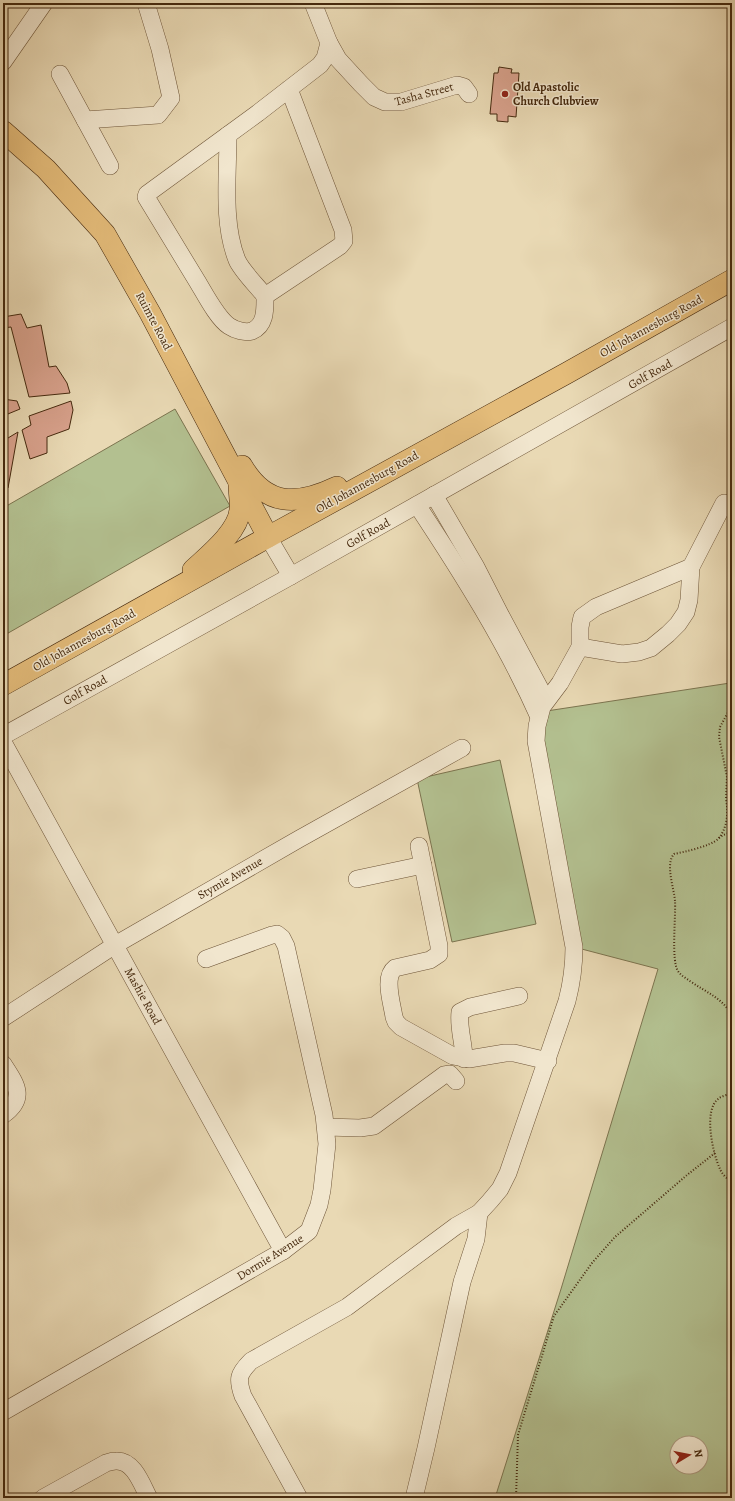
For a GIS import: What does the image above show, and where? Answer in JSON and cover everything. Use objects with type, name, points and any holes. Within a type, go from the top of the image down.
[{"type":"main road","name":"Ruimte Road","points":[[3,131],[46,169],[105,234],[166,343],[268,537]]},
{"type":"main road","name":"Old Johannesburg Road","points":[[3,685],[732,280]]},
{"type":"main road","points":[[166,343],[201,394],[250,479],[261,491],[275,498],[292,500],[311,497],[328,491],[375,468],[401,459],[416,456]]},
{"type":"main road","points":[[173,590],[228,535],[236,524],[240,510],[238,481]]},
{"type":"street","points":[[3,62],[44,3]]},
{"type":"street","points":[[85,120],[158,115],[172,98],[160,49],[146,3]]},
{"type":"street","name":"Tasha Street","points":[[313,3],[326,37],[338,59],[361,84],[379,100],[385,102],[401,102],[457,84],[464,86],[468,94]]},
{"type":"street","points":[[228,135],[228,217],[232,242],[239,263],[265,296],[263,321],[258,327],[250,331],[236,330],[228,325],[210,304],[146,197],[149,192],[228,135],[320,65],[325,58],[326,37]]},
{"type":"street","points":[[60,74],[110,166]]},
{"type":"street","points":[[265,296],[340,246],[344,241],[343,230],[289,89]]},
{"type":"street","name":"Golf Road","points":[[3,736],[291,576],[732,327]]},
{"type":"street","points":[[434,495],[476,567],[546,700]]},
{"type":"street","points":[[580,648],[622,654],[640,652],[661,641],[678,624],[686,612],[689,600],[691,567],[724,503]]},
{"type":"street","points":[[417,505],[441,541],[489,622],[524,684],[538,717]]},
{"type":"street","points":[[268,537],[291,576]]},
{"type":"street","points":[[299,1498],[242,1396],[239,1385],[242,1370],[251,1361],[347,1306],[456,1226],[479,1213],[500,1189],[508,1173],[548,1061],[573,980],[574,952],[536,741],[538,717],[546,700],[560,683],[580,648],[581,620],[586,613],[596,607],[691,567]]},
{"type":"street","name":"Mashie Road","points":[[3,742],[283,1250]]},
{"type":"street","name":"Stymie Avenue","points":[[3,1018],[115,945],[298,838],[462,748]]},
{"type":"street","points":[[419,846],[439,946],[439,954],[430,960],[395,968],[391,971],[388,980],[396,1022],[401,1027],[453,1056],[464,1059],[514,1053],[548,1061]]},
{"type":"street","points":[[358,879],[423,865]]},
{"type":"street","name":"Dormie Avenue","points":[[3,1412],[283,1250],[309,1231],[319,1204],[322,1190],[326,1152],[326,1126],[286,946],[282,938],[277,934],[206,959]]},
{"type":"street","points":[[464,1059],[460,1012],[470,1007],[519,996]]},
{"type":"street","points":[[3,1064],[14,1081],[18,1094],[15,1104],[3,1115]]},
{"type":"street","points":[[326,1126],[360,1128],[374,1126],[444,1075],[450,1074],[456,1081]]},
{"type":"street","points":[[414,1498],[428,1441],[462,1282],[476,1238],[479,1213]]},
{"type":"street","points":[[456,1226],[476,1238]]},
{"type":"street","points":[[43,1498],[106,1463],[116,1461],[123,1462],[129,1466],[135,1473],[149,1498]]},
{"type":"path","points":[[718,839],[726,824],[728,815],[726,793],[727,777],[719,737],[720,727],[732,705]]},
{"type":"path","points":[[727,806],[732,816]]},
{"type":"path","points":[[732,832],[723,835],[705,845],[674,854],[671,858],[669,866],[676,903],[676,964],[678,971],[726,1006],[732,1016]]},
{"type":"path","points":[[732,1093],[717,1100],[712,1110],[710,1122],[711,1139],[720,1170],[728,1180],[732,1182]]},
{"type":"path","points":[[516,1498],[518,1435],[554,1316],[592,1263],[616,1237],[687,1175],[715,1154]]},
{"type":"green space","points":[[175,409],[230,506],[3,636],[3,508]]},
{"type":"green space","points":[[732,679],[732,1498],[495,1498],[561,1289],[658,969],[574,947],[540,712],[730,683]]},
{"type":"green space","points":[[500,760],[536,924],[452,942],[417,779]]},
{"type":"building","name":"Old Apastolic Church Clubview","points":[[499,67],[512,69],[511,73],[519,73],[516,117],[508,116],[508,122],[497,121],[497,114],[490,114],[494,73],[498,73]]},
{"type":"building","points":[[21,314],[27,328],[41,325],[49,367],[56,366],[67,383],[70,393],[29,397],[11,327],[3,328],[3,317]]},
{"type":"building","points":[[3,399],[17,401],[20,409],[3,416]]},
{"type":"building","points":[[71,401],[73,410],[69,429],[47,437],[47,453],[30,459],[22,430],[31,425],[29,416]]},
{"type":"building","points":[[18,432],[8,488],[3,488],[3,441]]},
{"type":"place","name":"Old Apastolic Church Clubview","points":[[505,94]]}]
